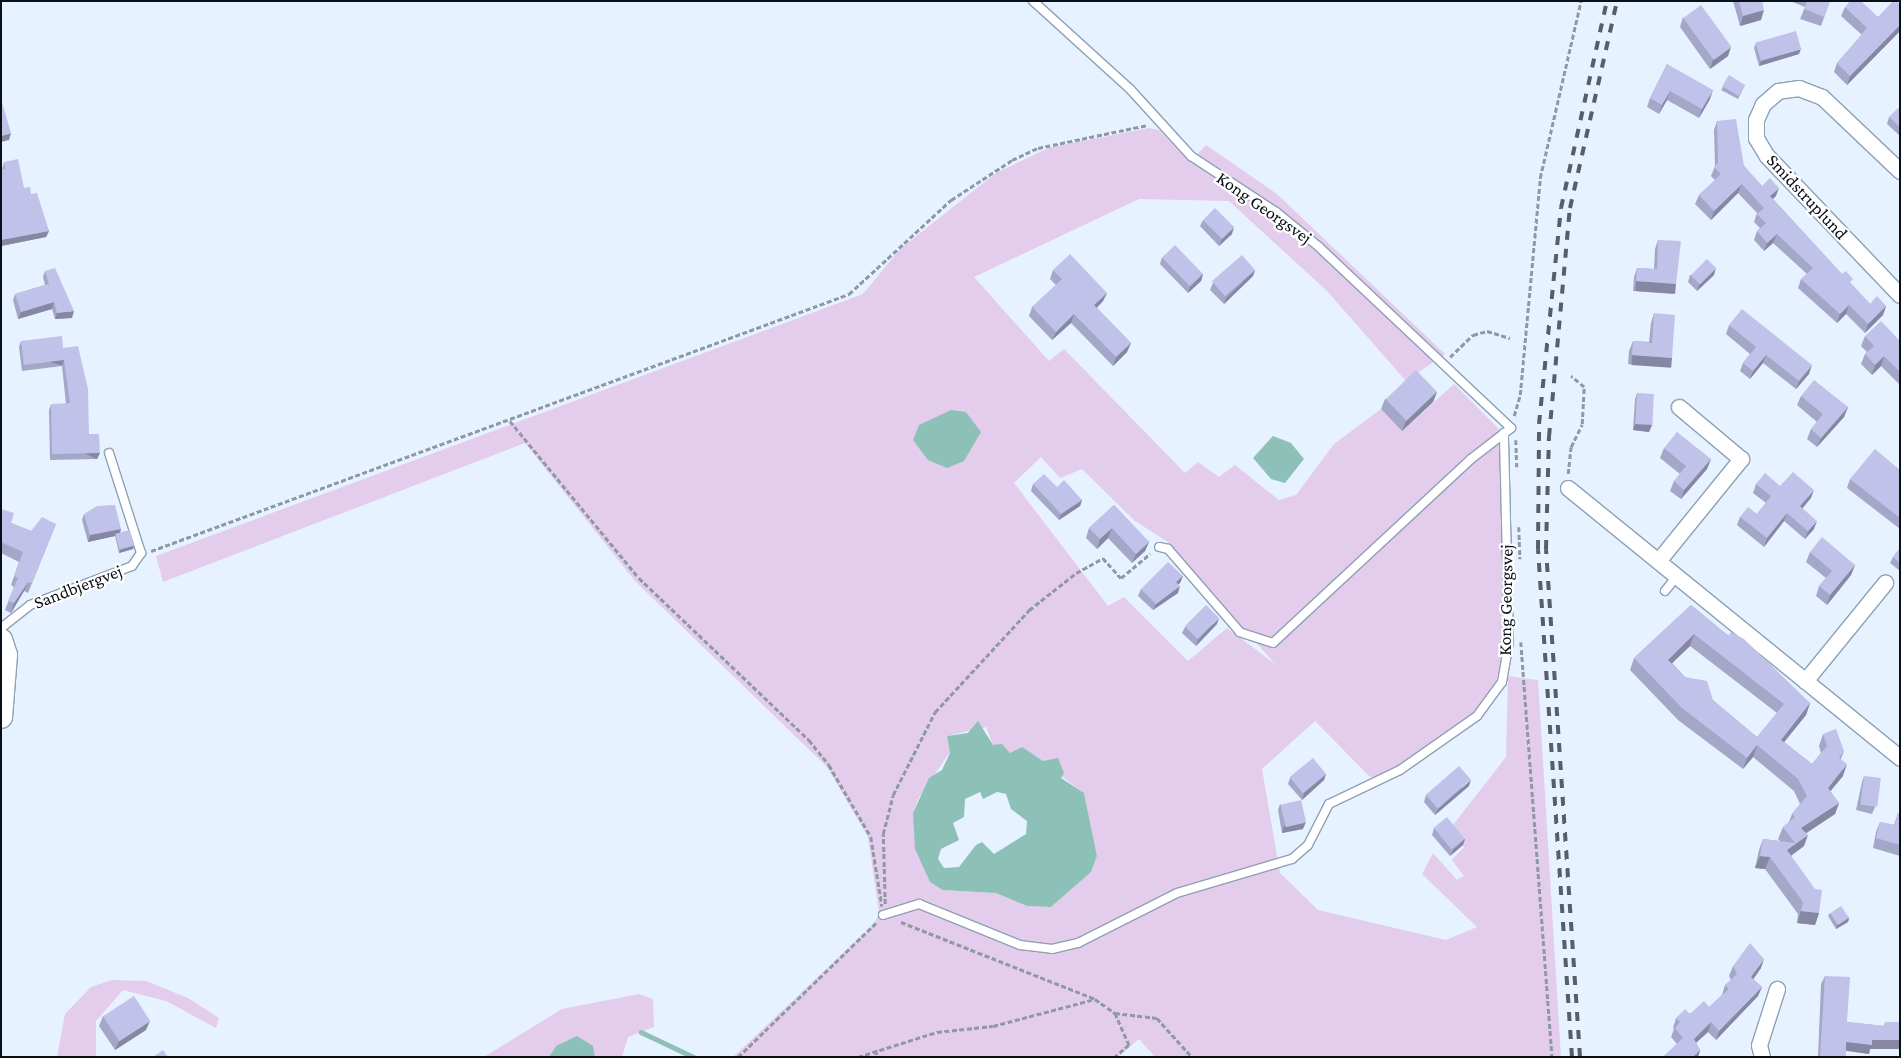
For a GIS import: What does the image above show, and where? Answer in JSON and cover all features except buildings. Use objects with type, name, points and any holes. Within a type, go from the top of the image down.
[{"type":"street","name":"Smidstruplund","points":[[1900,171],[1822,97],[1799,88],[1778,92],[1763,104],[1756,138],[1767,156],[1900,295]]},
{"type":"street","points":[[1658,561],[1741,459],[1679,408]]},
{"type":"street","points":[[1568,488],[1900,758]]},
{"type":"street","points":[[1805,681],[1885,583]]},
{"type":"street","points":[[1,639],[6,654],[1,717]]},
{"type":"street","points":[[1762,1057],[1759,1045],[1777,989]]},
{"type":"lane","name":"Kong Georgsvej","points":[[1033,1],[1130,89],[1191,156],[1319,247],[1441,365],[1511,428]]},
{"type":"lane","points":[[1159,547],[1168,549],[1240,632],[1273,643],[1511,428]]},
{"type":"lane","name":"Kong Georgsvej","points":[[883,915],[919,904],[1020,945],[1061,947],[1078,943],[1177,893],[1292,860],[1308,845],[1319,820],[1330,804],[1400,770],[1477,716],[1502,682],[1509,643],[1504,433]]},
{"type":"lane","name":"Sandbjergvej","points":[[1,628],[30,604],[132,566],[141,552],[109,453]]},
{"type":"lane","points":[[1665,591],[1677,576]]},
{"type":"path","points":[[1517,471],[1518,445],[1511,428],[1520,395],[1540,178],[1581,1]]},
{"type":"path","points":[[141,552],[160,550],[850,294],[951,200],[1038,148],[1162,124]]},
{"type":"path","points":[[1441,365],[1473,335],[1487,331],[1510,338]]},
{"type":"path","points":[[1568,488],[1568,461],[1582,424],[1584,387],[1571,376]]},
{"type":"path","points":[[510,421],[639,578],[809,740],[829,765],[871,837],[883,915]]},
{"type":"path","points":[[1518,516],[1520,562]]},
{"type":"path","points":[[738,1057],[883,915],[887,890],[883,834],[893,795],[936,712],[1029,610],[1076,573],[1103,558],[1121,578],[1159,547]]},
{"type":"path","points":[[1521,635],[1552,1057]]},
{"type":"path","points":[[883,915],[1095,999],[1114,1012],[1157,1018],[1192,1057]]},
{"type":"path","points":[[858,1057],[937,1032],[1056,1013],[1095,999]]},
{"type":"path","points":[[1114,1012],[1129,1045],[1115,1057]]},
{"type":"path","points":[[876,1050],[877,1057]]},
{"type":"shaded area","points":[[1149,128],[1159,130],[1190,162],[1206,145],[1277,194],[1445,354],[1406,381],[1327,291],[1229,201],[1139,199],[974,277],[1049,361],[1064,349],[1185,473],[1198,462],[1219,477],[1235,465],[1279,500],[1296,495],[1334,444],[1381,409],[1402,431],[1454,384],[1498,428],[1506,639],[1494,689],[1476,713],[1385,776],[1370,777],[1315,721],[1262,769],[1280,873],[1318,910],[1446,940],[1477,927],[1422,874],[1433,853],[1457,880],[1464,876],[1452,860],[1464,847],[1453,825],[1506,757],[1508,676],[1538,680],[1561,1057],[1155,1057],[1139,1039],[1118,1057],[733,1057],[874,924],[879,913],[868,837],[827,767],[635,581],[525,443],[163,582],[156,556],[863,294],[900,249],[996,173],[1048,148]],"holes":[[[1041,457],[1060,478],[1082,469],[1135,521],[1168,542],[1275,664],[1227,628],[1188,661],[1124,597],[1108,606],[1014,483]],[[986,727],[993,745],[1010,753],[1022,747],[1084,793],[1097,856],[1091,872],[1051,907],[1027,906],[996,893],[941,890],[930,882],[923,865],[913,813],[918,799],[950,752],[947,736]]]},
{"type":"shaded area","points":[[951,410],[966,412],[981,432],[964,461],[947,468],[928,460],[913,440],[919,425]]},
{"type":"shaded area","points":[[1273,436],[1291,443],[1304,459],[1285,483],[1271,479],[1253,458]]},
{"type":"shaded area","points":[[978,721],[993,745],[1002,744],[1010,753],[1022,747],[1043,761],[1058,758],[1064,773],[1061,778],[1084,793],[1097,856],[1091,872],[1051,907],[1027,906],[996,893],[942,890],[930,882],[915,849],[913,813],[929,778],[942,770],[950,753],[947,736],[968,733]],"holes":[[[980,792],[983,799],[997,792],[1006,794],[1011,809],[1027,821],[1026,834],[994,854],[982,842],[976,845],[959,867],[944,868],[938,859],[941,849],[959,840],[953,823],[964,817],[965,799]]]},
{"type":"shaded area","points":[[112,980],[146,981],[188,998],[219,1018],[216,1028],[166,1001],[123,990],[96,1021],[96,1057],[57,1057],[65,1014],[91,987]]},
{"type":"shaded area","points":[[639,994],[653,999],[654,1027],[628,1037],[622,1057],[595,1057],[593,1046],[556,1046],[549,1057],[484,1057],[562,1009]]},
{"type":"shaded area","points":[[577,1036],[593,1046],[595,1057],[549,1057],[556,1046]]},
{"type":"waterway","points":[[641,1032],[694,1057]]},
{"type":"railway","points":[[1572,1057],[1538,549],[1539,424],[1561,208],[1607,1]]},
{"type":"railway","points":[[1580,1057],[1546,549],[1549,437],[1570,208],[1617,1]]}]
